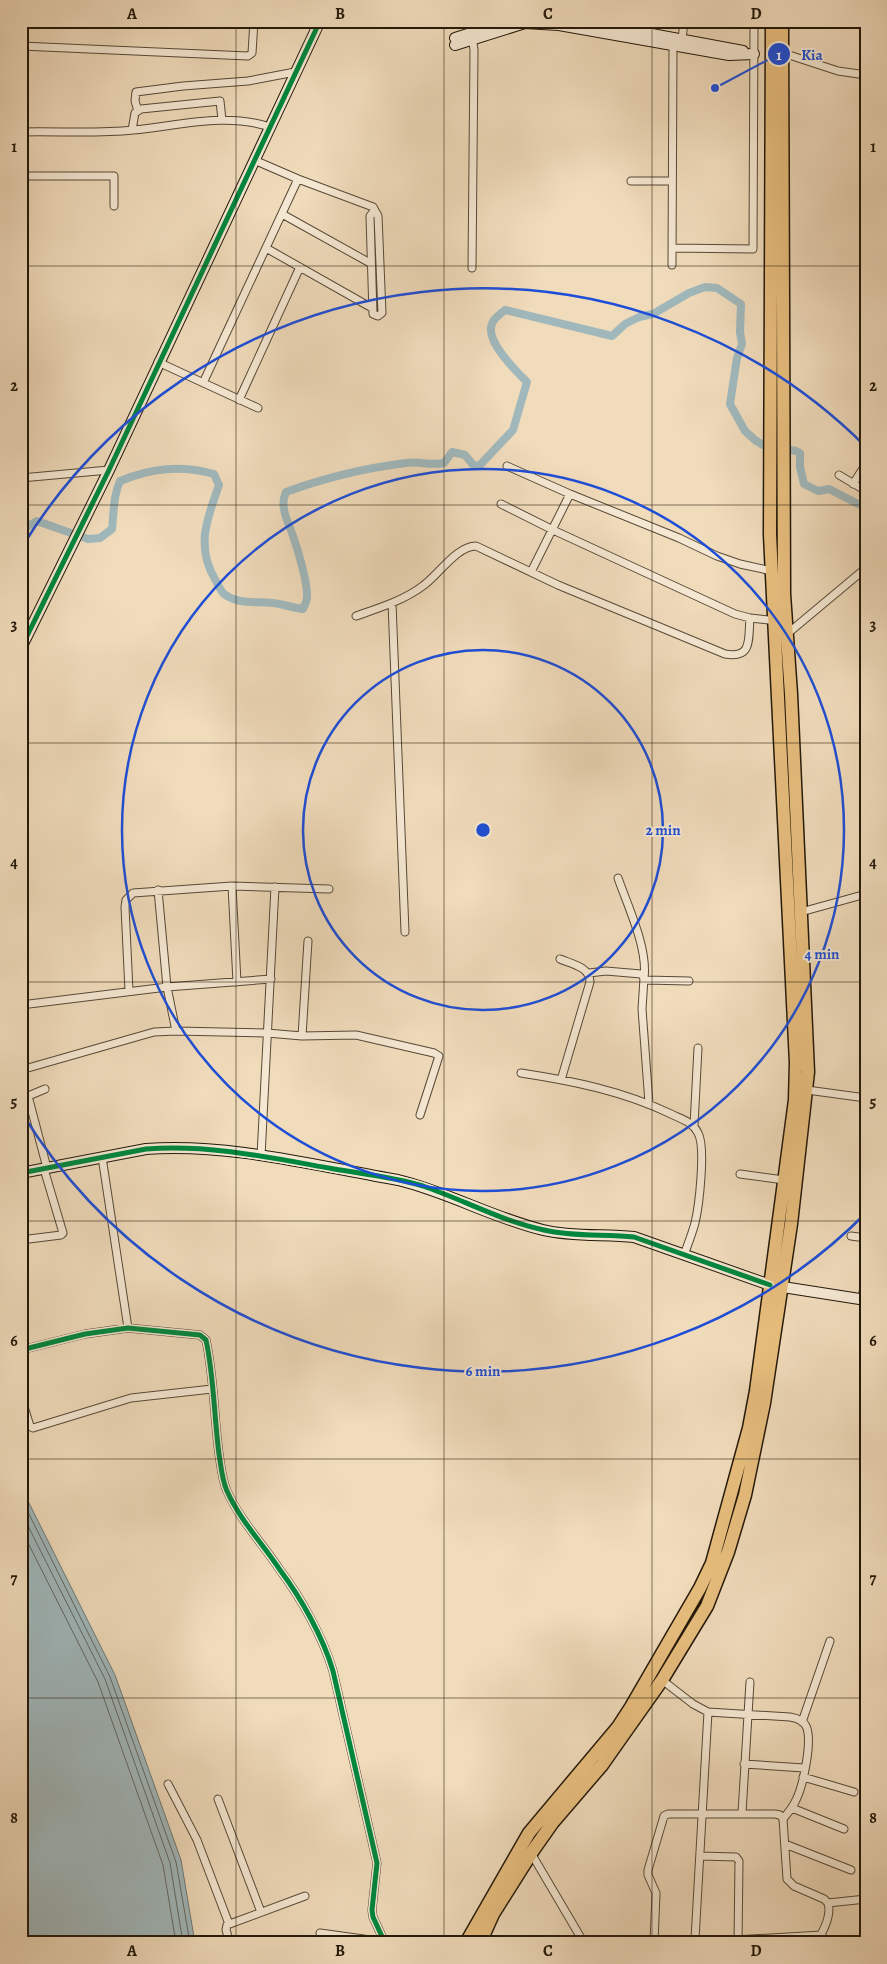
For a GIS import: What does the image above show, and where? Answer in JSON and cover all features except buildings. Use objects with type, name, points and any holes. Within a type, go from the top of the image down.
[{"type":"highway","points":[[772,21],[772,571],[782,626],[801,912],[808,1072],[808,1090],[791,1224],[775,1286]]},
{"type":"highway","points":[[480,1943],[493,1914],[531,1853],[554,1822],[602,1765],[662,1680],[707,1606],[717,1565],[745,1495],[760,1423],[784,1180],[795,1100],[796,1063],[782,626],[784,432],[782,21]]},
{"type":"highway","points":[[466,1943],[529,1833],[618,1727],[700,1588],[717,1565]]},
{"type":"street","points":[[21,46],[248,56],[252,53],[254,21]]},
{"type":"street","points":[[21,648],[109,470],[294,72],[320,21]]},
{"type":"street","points":[[470,21],[473,37],[472,268]]},
{"type":"street","points":[[473,37],[509,21]]},
{"type":"street","points":[[582,21],[599,23],[621,32],[672,46],[729,56],[754,54]]},
{"type":"street","points":[[682,40],[684,21]]},
{"type":"street","points":[[672,248],[753,249],[754,21]]},
{"type":"street","points":[[455,42],[525,24],[559,23],[621,32],[640,26],[682,40],[754,54]]},
{"type":"street","points":[[672,46],[682,40]]},
{"type":"street","points":[[672,46],[672,265]]},
{"type":"street","points":[[783,53],[838,71],[866,75]]},
{"type":"street","points":[[138,111],[135,101],[136,92],[248,81],[294,72]]},
{"type":"street","points":[[132,130],[134,116],[138,111],[220,102],[222,120]]},
{"type":"street","points":[[21,132],[132,130],[222,120],[249,121],[270,127]]},
{"type":"street","points":[[254,160],[298,179],[372,205],[378,216],[382,314],[374,315],[370,263],[370,216],[374,211]]},
{"type":"street","points":[[21,176],[114,176],[114,206]]},
{"type":"street","points":[[203,383],[298,179]]},
{"type":"street","points":[[631,181],[672,181]]},
{"type":"street","points":[[282,214],[370,263]]},
{"type":"street","points":[[266,248],[372,308]]},
{"type":"street","points":[[239,400],[300,267]]},
{"type":"street","points":[[158,362],[258,408]]},
{"type":"street","points":[[853,484],[866,464]]},
{"type":"street","points":[[507,466],[570,494],[671,534],[717,556],[740,564],[772,571]]},
{"type":"street","points":[[21,478],[109,470]]},
{"type":"street","points":[[838,475],[866,491]]},
{"type":"street","points":[[532,572],[570,494]]},
{"type":"street","points":[[501,504],[718,606],[750,618],[782,626],[866,568]]},
{"type":"street","points":[[356,616],[392,603],[423,587],[467,546],[476,546],[567,589],[725,654],[739,655],[744,653],[747,648],[750,618]]},
{"type":"street","points":[[392,603],[405,932]]},
{"type":"street","points":[[618,878],[645,962],[642,1009],[649,1104]]},
{"type":"street","points":[[232,886],[237,982]]},
{"type":"street","points":[[129,991],[126,900],[133,893],[232,886],[329,889]]},
{"type":"street","points":[[261,1156],[275,887]]},
{"type":"street","points":[[158,890],[167,987],[176,1030]]},
{"type":"street","points":[[801,912],[866,894]]},
{"type":"street","points":[[302,1036],[308,941]]},
{"type":"street","points":[[560,959],[589,973],[606,971],[641,974],[644,979]]},
{"type":"street","points":[[561,1080],[590,982],[589,973]]},
{"type":"street","points":[[644,979],[689,981]]},
{"type":"street","points":[[21,1005],[67,1001],[167,987],[270,980]]},
{"type":"street","points":[[21,1070],[143,1034],[176,1030],[302,1036],[356,1035],[434,1053],[439,1056],[420,1115]]},
{"type":"street","points":[[684,1255],[695,1221],[702,1155],[701,1139],[694,1125],[698,1048]]},
{"type":"street","points":[[521,1074],[561,1080],[626,1095],[694,1125]]},
{"type":"street","points":[[21,1240],[61,1235],[63,1233],[46,1168],[24,1098],[45,1089]]},
{"type":"street","points":[[808,1090],[866,1098]]},
{"type":"street","points":[[21,1172],[166,1147],[245,1153],[422,1186],[499,1217],[561,1234],[634,1237],[775,1286],[864,1299],[866,1274]]},
{"type":"street","points":[[102,1157],[128,1328]]},
{"type":"street","points":[[740,1174],[784,1180]]},
{"type":"street","points":[[851,1236],[866,1238]]},
{"type":"street","points":[[21,1350],[85,1334],[128,1328],[200,1335],[204,1337],[208,1345],[217,1437],[226,1488],[234,1506],[256,1539],[281,1570],[314,1626],[330,1661],[371,1830],[377,1863],[372,1917],[385,1943]]},
{"type":"street","points":[[21,1397],[27,1420],[33,1428],[131,1398],[212,1389]]},
{"type":"street","points":[[802,1722],[830,1641]]},
{"type":"street","points":[[662,1680],[693,1704],[708,1712],[790,1717],[802,1722],[806,1726],[808,1735],[804,1777],[797,1798],[783,1819]]},
{"type":"street","points":[[742,1813],[746,1714],[750,1682]]},
{"type":"street","points":[[708,1712],[696,1939],[700,1942],[738,1942],[822,1935]]},
{"type":"street","points":[[744,1764],[804,1768]]},
{"type":"street","points":[[804,1777],[854,1792]]},
{"type":"street","points":[[168,1784],[197,1840],[230,1924]]},
{"type":"street","points":[[218,1799],[261,1912]]},
{"type":"street","points":[[792,1808],[844,1829]]},
{"type":"street","points":[[654,1943],[656,1894],[648,1875],[648,1870],[661,1820],[668,1814],[742,1813],[775,1814],[780,1815],[783,1819],[787,1879],[790,1883],[824,1899],[828,1903],[829,1914],[822,1935],[816,1943]]},
{"type":"street","points":[[785,1844],[850,1870]]},
{"type":"street","points":[[531,1853],[584,1943]]},
{"type":"street","points":[[700,1856],[736,1857],[738,1861],[738,1942]]},
{"type":"street","points":[[230,1943],[226,1925],[305,1896]]},
{"type":"street","points":[[828,1903],[866,1899]]},
{"type":"street","points":[[320,1933],[385,1943]]},
{"type":"water","points":[[21,1487],[115,1675],[181,1860],[195,1943],[21,1943]]},
{"type":"waterway","points":[[21,534],[25,528],[37,521],[88,539],[100,538],[112,529],[115,499],[120,481],[143,473],[166,469],[189,469],[214,474],[219,485],[207,521],[205,545],[210,569],[221,590],[224,594],[236,600],[267,602],[303,609],[307,599],[306,584],[285,514],[283,503],[286,492],[330,478],[376,468],[411,463],[444,463],[452,452],[465,455],[474,466],[480,465],[513,430],[527,382],[504,357],[494,342],[491,328],[494,320],[500,314],[505,310],[612,336],[625,324],[639,317],[653,314],[689,293],[705,287],[717,288],[741,304],[740,332],[742,344],[737,358],[730,404],[745,431],[763,445],[800,453],[800,467],[804,484],[818,491],[829,489],[866,508]]},
{"type":"cycle path","points":[[21,648],[109,470],[320,21]]},
{"type":"cycle path","points":[[21,1173],[146,1149],[193,1148],[240,1153],[412,1183],[513,1221],[544,1230],[634,1237],[770,1285]]},
{"type":"cycle path","points":[[21,1350],[85,1334],[128,1328],[200,1335],[206,1340],[211,1368],[219,1454],[225,1487],[238,1512],[303,1605],[317,1631],[333,1671],[377,1863],[372,1910],[373,1917],[385,1943]]},
{"type":"place","name":"Kia","points":[[715,88]]}]
